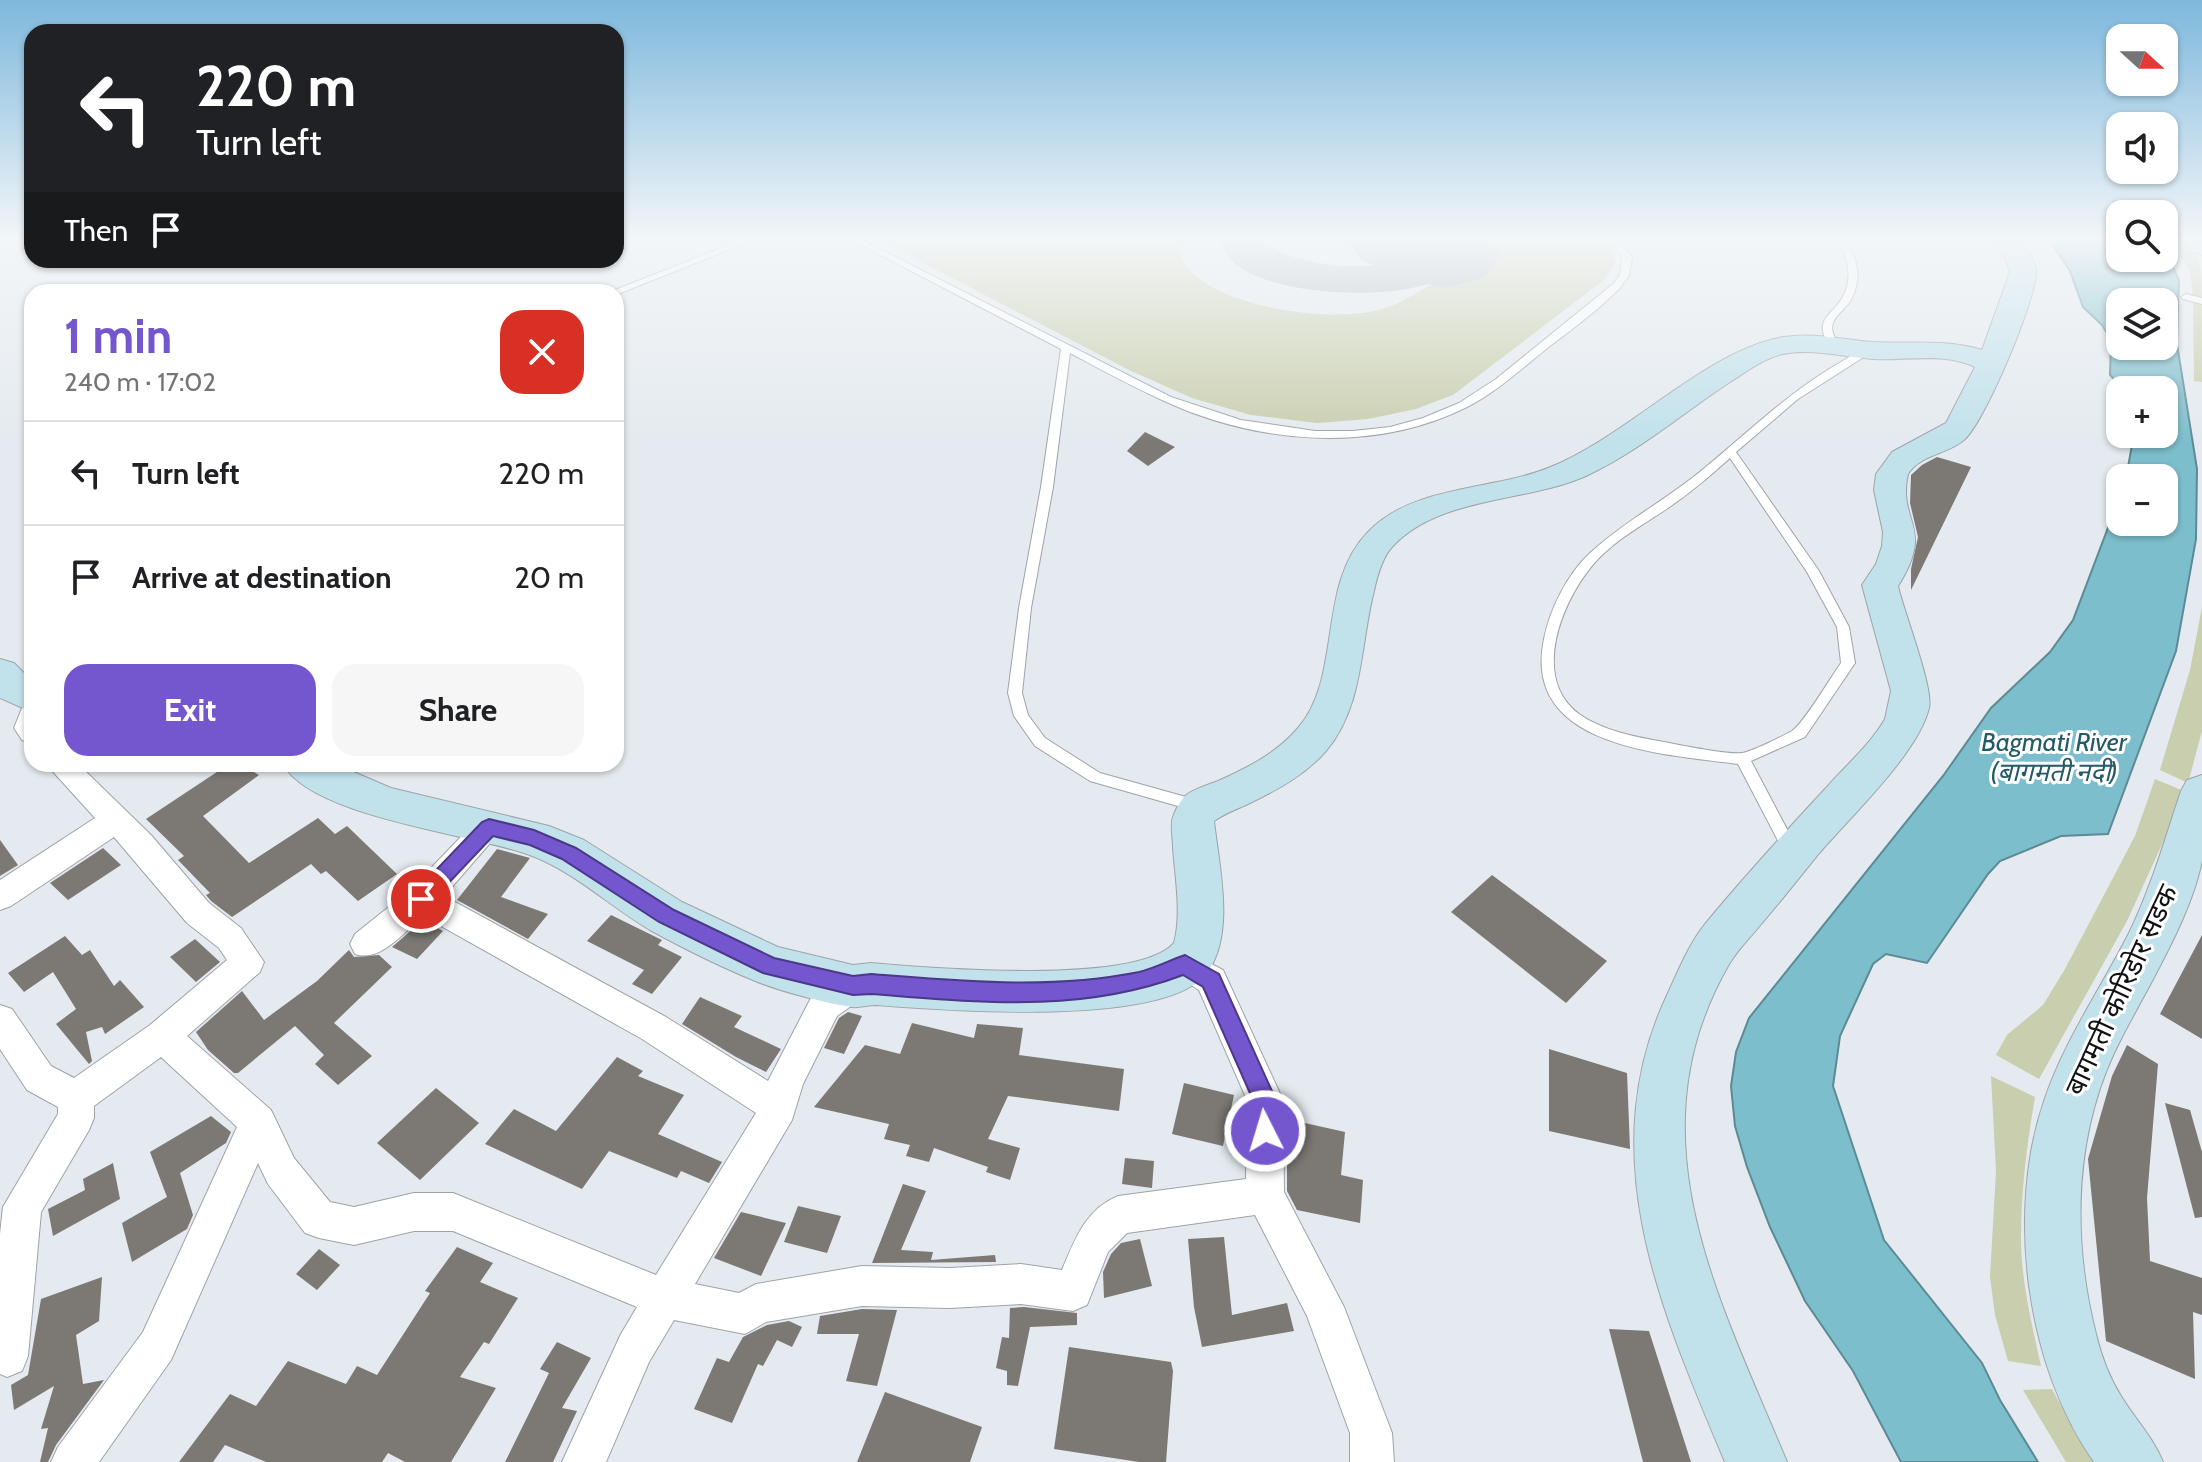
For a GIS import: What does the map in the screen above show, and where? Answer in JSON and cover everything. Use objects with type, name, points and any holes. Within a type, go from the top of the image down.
[{"type":"main road","points":[[1756,1462],[1694,1314],[1669,1233],[1657,1159],[1658,1108],[1666,1064],[1683,1012],[1710,955],[1792,854],[1903,728],[1911,695],[1885,612],[1880,585],[1891,570],[1900,541],[1890,490],[1891,474],[1899,461],[1943,441],[1964,422],[2012,305]]},
{"type":"main road","points":[[315,772],[384,803],[534,838],[569,853],[666,916],[770,966],[853,986],[871,984],[992,993],[1059,993],[1142,981],[1185,964],[1199,942],[1193,819],[1201,807],[1285,766],[1325,722],[1355,594],[1367,560],[1380,539],[1400,524],[1424,510],[1526,487],[1578,467],[1751,356],[1784,346],[1957,351],[1974,354],[1989,363]]},
{"type":"main road","name":"बागमती कोरिडोर सडक","points":[[2132,1462],[2090,1401],[2064,1318],[2054,1219],[2059,1144],[2077,1077],[2194,846],[2202,791]]},
{"type":"street","points":[[15,694],[24,718]]},
{"type":"street","points":[[68,772],[140,844],[198,913],[230,938],[248,962],[162,1036],[76,1098]]},
{"type":"street","points":[[0,897],[116,820]]},
{"type":"street","points":[[366,944],[421,899],[489,827]]},
{"type":"street","points":[[421,899],[654,1028],[779,1108]]},
{"type":"street","points":[[1185,964],[1211,980],[1265,1100],[1265,1195],[1324,1307],[1371,1433],[1372,1462]]},
{"type":"street","points":[[584,1462],[614,1389],[664,1298],[779,1108],[786,1081],[825,1005],[853,986]]},
{"type":"street","points":[[0,1020],[39,1078],[76,1098]]},
{"type":"street","points":[[162,1036],[258,1122],[281,1171],[319,1219],[354,1226],[414,1212],[453,1212],[664,1298],[745,1314],[756,1304],[862,1286],[950,1288],[1021,1284],[1073,1291],[1094,1239],[1118,1215],[1265,1195]]},
{"type":"street","points":[[7,1356],[22,1207],[76,1118],[76,1098]]},
{"type":"street","points":[[73,1462],[157,1346],[258,1122]]},
{"type":"lane","points":[[985,305],[1167,399],[1236,424],[1308,435],[1387,430],[1431,418],[1465,404],[1594,305]]},
{"type":"lane","points":[[1732,454],[1813,571],[1843,627],[1848,663],[1800,733],[1743,759],[1645,744],[1595,729],[1561,705],[1550,681],[1547,658],[1552,631],[1562,604],[1588,562],[1732,454],[1851,349],[1828,333],[1829,322],[1843,305]]},
{"type":"lane","points":[[1066,346],[1047,487],[1025,608],[1015,693],[1021,716],[1040,742],[1095,777],[1201,807]]},
{"type":"lane","points":[[1743,759],[1792,854]]},
{"type":"green space","points":[[1004,305],[1263,305],[1316,314],[1344,314],[1370,312],[1393,305],[1571,305],[1453,395],[1416,409],[1368,419],[1317,423],[1251,415],[1192,398],[1129,370]]},
{"type":"green space","points":[[2193,305],[2202,305],[2202,382],[2194,381]]},
{"type":"green space","points":[[2202,607],[2202,731],[2188,783],[2160,770],[2190,670]]},
{"type":"green space","points":[[2155,779],[2186,792],[2127,921],[2039,1079],[1996,1055],[2007,1035],[2043,1005],[2065,969],[2135,836]]},
{"type":"green space","points":[[1991,1076],[2035,1097],[2025,1167],[2021,1254],[2041,1366],[2008,1361],[1995,1315],[1990,1277],[1996,1171]]},
{"type":"green space","points":[[2052,1389],[2073,1428],[2099,1462],[2066,1462],[2023,1390]]},
{"type":"water","name":"Bagmati River (बागमती नदी)","points":[[2082,305],[2106,305],[2106,332]]},
{"type":"water","name":"Bagmati River (बागमती नदी)","points":[[2178,350],[2197,469],[2196,539],[2176,651],[2108,834],[2061,836],[2000,861],[1927,963],[1886,954],[1873,964],[1840,1036],[1833,1086],[1884,1240],[1982,1363],[2000,1400],[2038,1462],[1901,1462],[1853,1371],[1805,1301],[1770,1227],[1735,1126],[1731,1086],[1736,1052],[1749,1018],[1943,776],[1991,708],[2050,652],[2073,620],[2106,533],[2106,536],[2178,536],[2178,464],[2129,464],[2131,448],[2178,448],[2178,376],[2110,375],[2110,360],[2178,360]]},
{"type":"building","points":[[1145,432],[1175,447],[1148,466],[1127,451]]},
{"type":"building","points":[[1937,457],[1971,467],[1911,590],[1911,569],[1918,537],[1910,503],[1911,475]]},
{"type":"building","points":[[217,772],[254,772],[259,775],[203,816],[249,863],[318,818],[335,834],[347,826],[397,874],[358,901],[326,871],[321,874],[311,864],[232,917],[211,901],[206,895],[210,893],[178,860],[184,856],[146,819]]},
{"type":"building","points":[[0,840],[18,865],[0,876]]},
{"type":"building","points":[[103,848],[121,865],[68,900],[50,883]]},
{"type":"building","points":[[497,849],[530,858],[501,897],[548,914],[528,939],[457,900]]},
{"type":"building","points":[[1492,875],[1607,961],[1566,1003],[1451,912]]},
{"type":"building","points":[[611,915],[662,940],[658,945],[682,957],[652,994],[632,984],[644,970],[587,941]]},
{"type":"building","points":[[423,920],[443,931],[417,959],[392,947]]},
{"type":"building","points":[[2202,935],[2202,1039],[2160,1014]]},
{"type":"building","points":[[65,936],[82,955],[90,950],[114,986],[120,980],[144,1007],[105,1034],[102,1027],[86,1032],[92,1061],[89,1064],[56,1024],[76,1009],[53,972],[24,992],[8,973]]},
{"type":"building","points":[[195,939],[220,962],[196,982],[170,957]]},
{"type":"building","points":[[349,950],[354,957],[379,955],[392,967],[334,1023],[372,1056],[338,1085],[315,1064],[324,1055],[295,1026],[238,1073],[234,1073],[208,1050],[196,1032],[242,991],[264,1020],[317,981]]},
{"type":"building","points":[[700,997],[742,1016],[734,1027],[781,1049],[766,1072],[682,1024]]},
{"type":"building","points":[[848,1012],[862,1016],[844,1054],[824,1048],[839,1018]]},
{"type":"building","points":[[912,1023],[974,1038],[977,1024],[1023,1028],[1019,1055],[1124,1069],[1119,1111],[1008,1096],[988,1139],[1020,1148],[1010,1180],[986,1172],[988,1167],[934,1148],[929,1162],[906,1156],[910,1145],[884,1139],[889,1124],[814,1107],[865,1045],[900,1054]]},
{"type":"building","points":[[2127,1045],[2158,1064],[2147,1198],[2150,1261],[2202,1278],[2202,1315],[2193,1312],[2195,1379],[2106,1341],[2088,1159],[2112,1076]]},
{"type":"building","points":[[1549,1049],[1627,1073],[1630,1149],[1549,1131]]},
{"type":"building","points":[[617,1057],[643,1071],[638,1076],[684,1095],[658,1134],[722,1162],[709,1183],[681,1171],[677,1178],[609,1151],[582,1189],[485,1144],[514,1109],[556,1131]]},
{"type":"building","points":[[1184,1083],[1234,1095],[1223,1146],[1172,1134]]},
{"type":"building","points":[[436,1088],[479,1123],[420,1180],[377,1143]]},
{"type":"building","points":[[2165,1103],[2190,1110],[2202,1152],[2202,1217],[2195,1218]]},
{"type":"building","points":[[211,1116],[231,1132],[226,1143],[180,1173],[193,1215],[187,1229],[132,1262],[122,1223],[167,1197],[150,1152]]},
{"type":"building","points":[[1287,1119],[1345,1132],[1341,1175],[1363,1180],[1360,1223],[1297,1210],[1287,1191]]},
{"type":"building","points":[[1125,1158],[1154,1161],[1152,1188],[1122,1184]]},
{"type":"building","points":[[113,1163],[120,1199],[53,1236],[48,1209],[85,1190],[83,1179]]},
{"type":"building","points":[[903,1184],[926,1191],[901,1250],[933,1252],[931,1260],[995,1255],[996,1262],[872,1263]]},
{"type":"building","points":[[798,1206],[841,1216],[827,1253],[784,1242]]},
{"type":"building","points":[[741,1212],[786,1223],[761,1276],[714,1258]]},
{"type":"building","points":[[1224,1237],[1232,1315],[1287,1303],[1294,1331],[1202,1347],[1194,1307],[1188,1239]]},
{"type":"building","points":[[1140,1239],[1152,1286],[1104,1298],[1103,1272],[1111,1254],[1121,1243]]},
{"type":"building","points":[[457,1247],[493,1263],[480,1282],[518,1298],[489,1344],[484,1342],[460,1377],[496,1388],[451,1462],[405,1462],[388,1453],[382,1462],[266,1462],[225,1445],[213,1462],[179,1462],[230,1394],[256,1406],[288,1361],[346,1384],[357,1366],[377,1375],[430,1293],[425,1291]]},
{"type":"building","points":[[319,1249],[340,1265],[317,1290],[296,1274]]},
{"type":"building","points":[[102,1277],[99,1321],[76,1335],[83,1384],[104,1380],[56,1445],[48,1462],[40,1462],[48,1428],[41,1429],[54,1386],[14,1410],[11,1385],[28,1375],[41,1299]]},
{"type":"building","points":[[1010,1308],[1077,1313],[1077,1325],[1030,1327],[1018,1386],[1007,1385],[1007,1371],[996,1368],[1002,1337],[1009,1338]]},
{"type":"building","points":[[862,1309],[897,1310],[877,1386],[846,1381],[859,1334],[817,1334],[820,1316]]},
{"type":"building","points":[[789,1321],[802,1327],[792,1347],[777,1340],[763,1366],[758,1364],[732,1423],[694,1409],[717,1358],[729,1362],[743,1337],[767,1325]]},
{"type":"building","points":[[1609,1329],[1649,1331],[1691,1462],[1643,1462]]},
{"type":"building","points":[[557,1342],[591,1358],[562,1408],[577,1411],[553,1462],[505,1462],[549,1373],[540,1369]]},
{"type":"building","points":[[1069,1347],[1171,1362],[1173,1371],[1166,1462],[1139,1462],[1054,1449]]},
{"type":"building","points":[[885,1392],[982,1427],[970,1462],[857,1462]]},
{"type":"route","points":[[421,899],[489,827],[534,838],[569,853],[666,916],[770,966],[853,986],[871,984],[992,993],[1059,993],[1142,981],[1185,964],[1211,980],[1265,1100],[1265,1131]]}]
